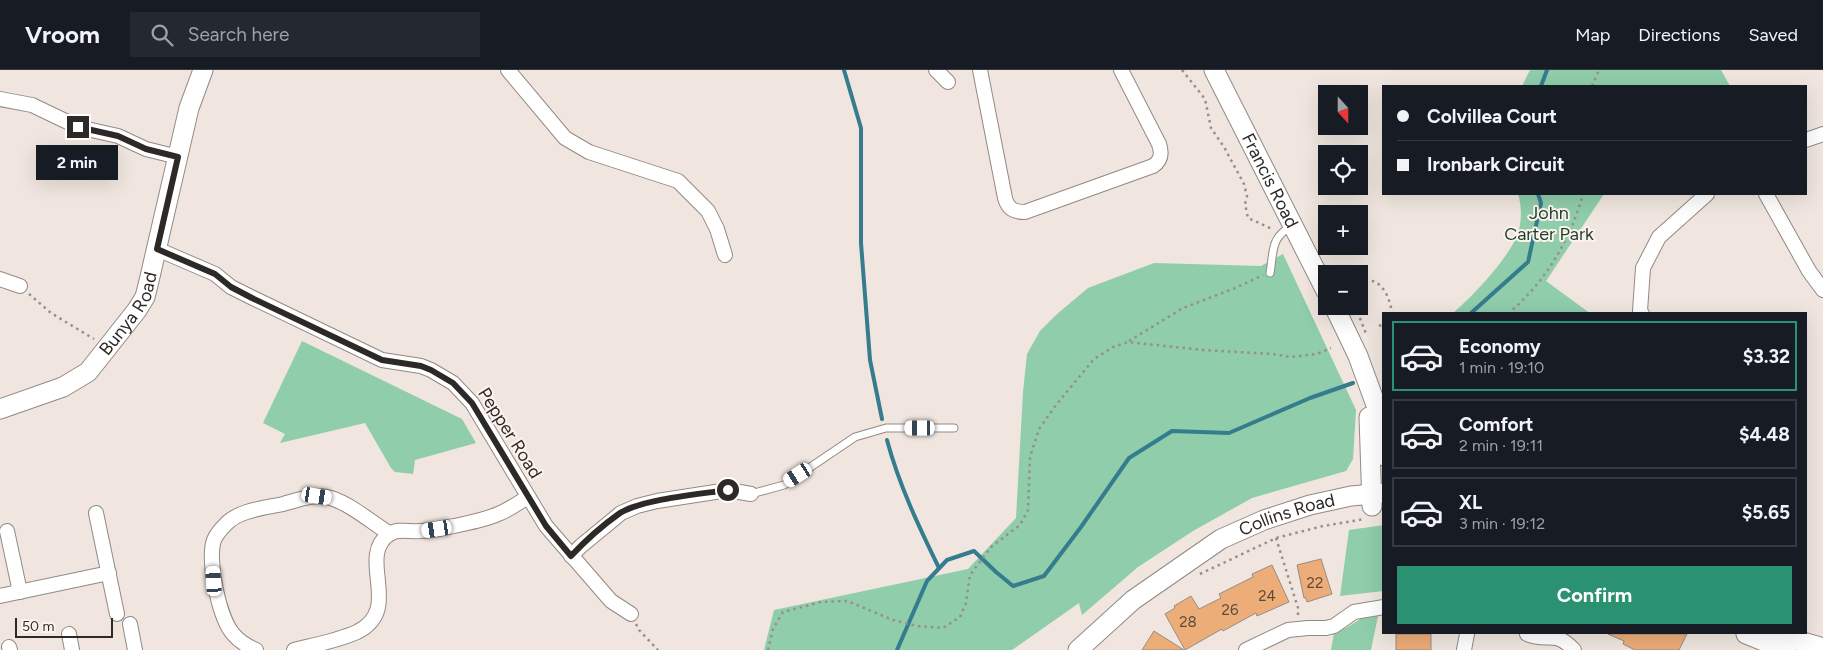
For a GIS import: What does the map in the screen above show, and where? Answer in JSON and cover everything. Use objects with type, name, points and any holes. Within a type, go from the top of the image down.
[{"type":"street","name":"Bunya Road","points":[[0,409],[63,387],[88,372],[145,297],[189,108],[203,70]]},
{"type":"street","points":[[508,70],[566,138],[589,152],[678,180],[708,212],[717,229],[725,255]]},
{"type":"street","points":[[936,70],[948,82]]},
{"type":"street","points":[[980,70],[1006,203],[1014,211],[1018,212],[1025,212],[1158,163],[1161,155],[1159,144],[1121,70]]},
{"type":"street","name":"Francis Road","points":[[1214,70],[1285,228],[1318,279]]},
{"type":"street","points":[[0,99],[32,105],[78,127],[118,136],[146,149],[178,157]]},
{"type":"street","points":[[1807,140],[1823,134]]},
{"type":"street","points":[[1639,312],[1643,268],[1659,237],[1706,195]]},
{"type":"street","points":[[1767,195],[1809,271],[1823,290]]},
{"type":"street","name":"Pepper Road","points":[[157,249],[215,274],[231,287],[252,298],[382,360],[421,366],[453,383],[472,403],[546,526],[611,601],[631,614]]},
{"type":"street","points":[[0,279],[20,286]]},
{"type":"street","points":[[1338,315],[1358,356],[1380,416],[1382,436]]},
{"type":"street","points":[[1370,391],[1368,418],[1375,504]]},
{"type":"street","points":[[571,556],[621,513],[638,506],[657,501],[728,490],[751,494]]},
{"type":"street","points":[[256,650],[245,645],[233,634],[228,626],[214,581],[212,558],[214,539],[227,523],[244,513],[317,496],[330,498],[346,505],[390,534]]},
{"type":"street","points":[[294,650],[340,638],[358,631],[369,623],[377,612],[380,600],[376,561],[379,547],[390,534],[400,531],[420,531],[445,527],[498,515],[528,497]]},
{"type":"street","name":"Collins Road","points":[[1078,650],[1133,600],[1199,556],[1289,522],[1375,504]]},
{"type":"street","points":[[96,513],[117,614]]},
{"type":"street","points":[[7,531],[20,592]]},
{"type":"street","points":[[0,596],[109,573]]},
{"type":"street","points":[[1246,650],[1288,630],[1326,628],[1334,626],[1354,612],[1382,607]]},
{"type":"street","points":[[130,624],[135,650]]},
{"type":"street","points":[[69,634],[72,650]]},
{"type":"street","points":[[1464,650],[1467,634]]},
{"type":"street","points":[[1527,634],[1537,638],[1553,636],[1561,638],[1574,650]]},
{"type":"street","points":[[1746,634],[1786,650]]},
{"type":"street","points":[[1777,634],[1815,648]]},
{"type":"lane","points":[[1270,273],[1274,242],[1285,228]]},
{"type":"lane","points":[[751,494],[784,485],[855,437],[886,428],[954,428]]},
{"type":"path","points":[[1182,70],[1204,99],[1212,128],[1244,184],[1247,196],[1245,204],[1248,218],[1285,228]]},
{"type":"path","points":[[1592,85],[1599,70]]},
{"type":"path","points":[[1510,312],[1527,297],[1556,257],[1572,228],[1583,195]]},
{"type":"path","points":[[768,650],[773,629],[783,612],[821,602],[847,601],[893,620],[918,626],[943,628],[960,617],[966,603],[970,575],[991,547],[1020,525],[1028,510],[1030,457],[1039,429],[1094,359],[1113,346],[1128,342],[1183,308],[1270,273]]},
{"type":"path","points":[[1368,280],[1377,282],[1383,287],[1391,312]]},
{"type":"path","points":[[20,286],[51,313],[100,342]]},
{"type":"path","points":[[1128,342],[1291,357],[1317,354],[1331,348]]},
{"type":"path","points":[[1193,578],[1276,538],[1322,526],[1375,504]]},
{"type":"path","points":[[1276,538],[1298,608],[1299,628]]},
{"type":"path","points":[[631,614],[639,630],[658,650]]},
{"type":"green space","points":[[1530,70],[1721,70],[1729,85],[1522,85]]},
{"type":"green space","name":"John Carter Park","points":[[1518,195],[1603,195],[1546,281],[1588,312],[1454,312],[1488,278],[1512,246],[1519,231],[1521,221]]},
{"type":"green space","points":[[1283,254],[1356,410],[1353,459],[1346,471],[1252,498],[1193,531],[1138,567],[1082,615],[1079,603],[1012,650],[764,650],[774,610],[968,569],[1016,518],[1027,354],[1040,331],[1088,288],[1154,263],[1261,266]]},
{"type":"green space","points":[[302,341],[462,419],[476,443],[415,460],[413,474],[395,472],[391,468],[365,423],[280,443],[285,434],[263,423]]},
{"type":"green space","points":[[1382,525],[1382,591],[1340,596],[1349,530]]},
{"type":"green space","points":[[1378,616],[1371,650],[1331,650],[1334,633],[1362,618]]},
{"type":"building","points":[[1321,559],[1332,594],[1307,602],[1306,598],[1304,598],[1297,565]]},
{"type":"building","points":[[1272,565],[1289,602],[1257,616],[1256,613],[1223,631],[1222,629],[1185,650],[1165,614],[1191,596],[1199,609],[1221,598],[1219,594],[1253,577],[1252,574]]},
{"type":"building","points":[[1154,631],[1184,650],[1142,650]]},
{"type":"building","points":[[1396,634],[1431,634],[1431,650],[1396,650]]},
{"type":"building","points":[[1608,634],[1687,634],[1679,650],[1635,650],[1623,644],[1624,641]]},
{"type":"waterway","points":[[844,70],[861,128],[861,243],[870,360],[882,419]]},
{"type":"waterway","points":[[1541,85],[1547,70]]},
{"type":"waterway","points":[[1472,312],[1528,262],[1541,203],[1538,195]]},
{"type":"waterway","points":[[897,650],[927,581],[947,560],[974,551],[1013,586],[1044,576],[1129,458],[1172,431],[1229,433],[1310,398],[1353,383]]},
{"type":"waterway","points":[[887,440],[903,489],[939,568]]},
{"type":"route","points":[[78,127],[118,136],[146,149],[178,157],[157,249],[215,274],[231,287],[252,298],[382,360],[421,366],[431,370],[462,390],[472,403],[546,526],[571,556],[621,513],[657,501],[728,490]]}]
